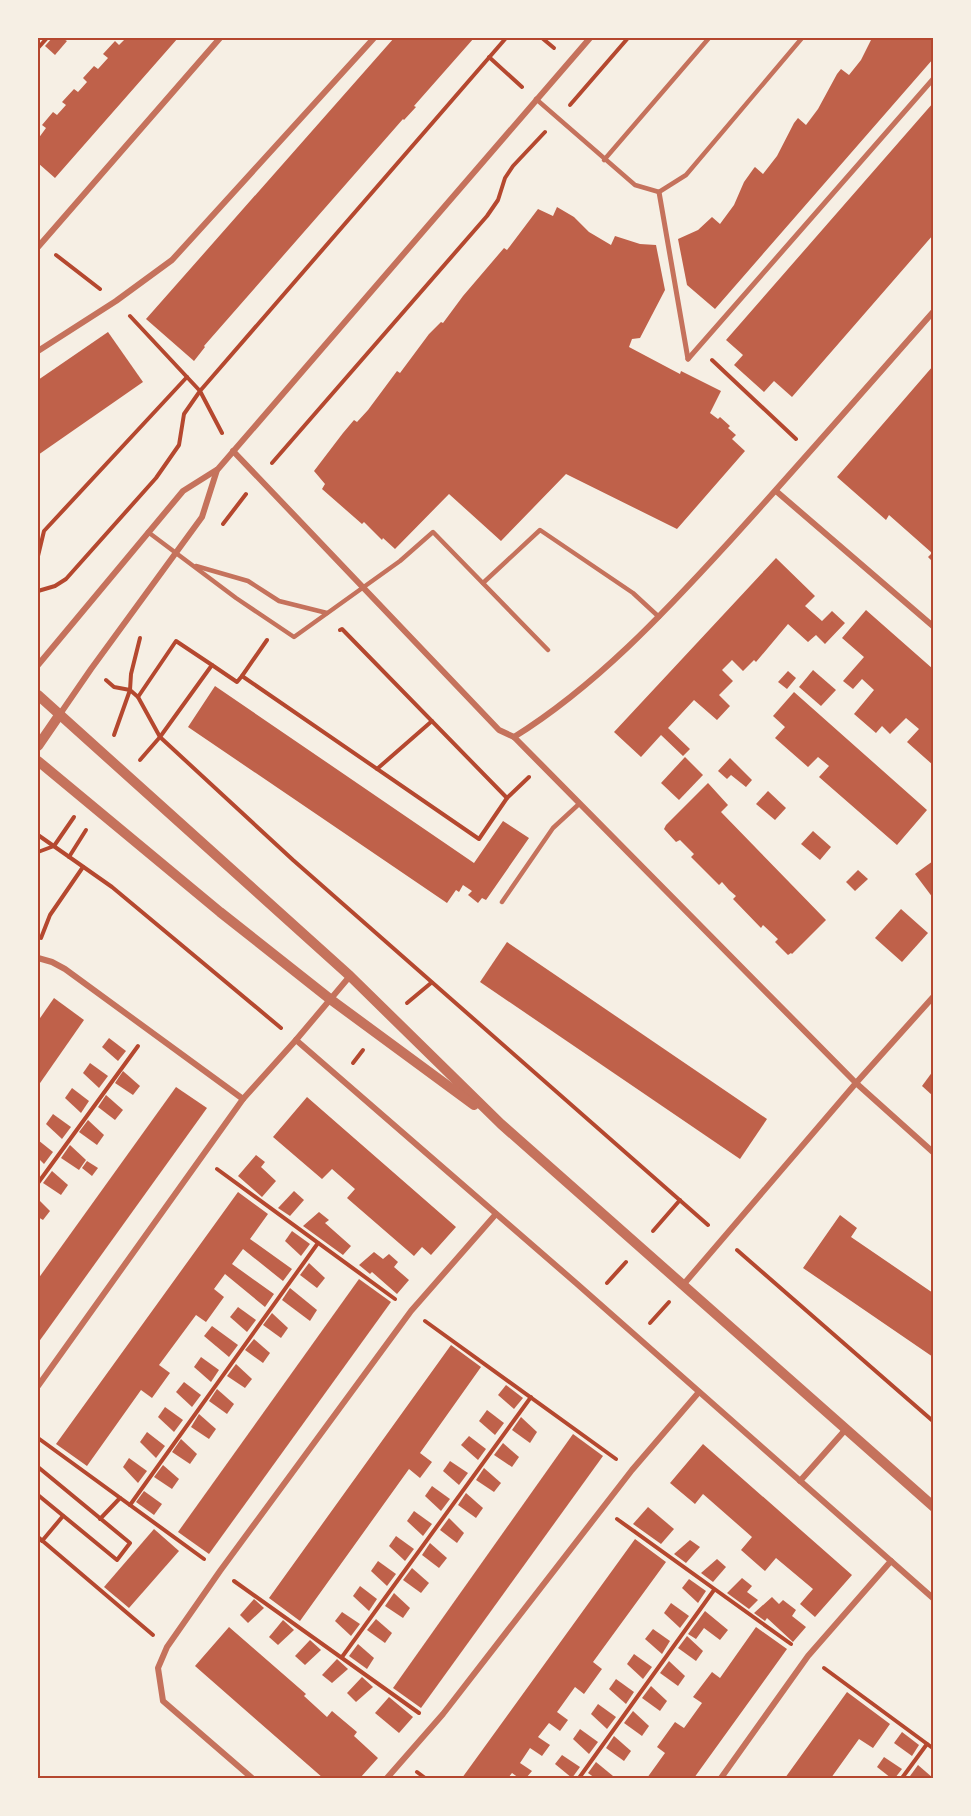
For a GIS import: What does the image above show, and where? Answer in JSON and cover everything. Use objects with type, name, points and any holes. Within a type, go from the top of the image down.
[{"type":"street","points":[[39,244],[220,38]]},
{"type":"street","points":[[38,351],[116,302],[172,260],[374,38]]},
{"type":"street","points":[[38,665],[183,491],[218,469],[590,38]]},
{"type":"street","points":[[659,192],[667,225],[688,359],[933,78]]},
{"type":"street","points":[[514,737],[550,715],[660,618],[933,311]]},
{"type":"street","points":[[233,451],[499,730],[514,737],[856,1083],[933,1153]]},
{"type":"street","points":[[38,746],[202,517],[218,469]]},
{"type":"street","points":[[776,490],[933,627]]},
{"type":"street","points":[[38,695],[350,976],[511,1132],[933,1507]]},
{"type":"street","points":[[38,761],[97,812],[330,999],[511,1132]]},
{"type":"street","points":[[38,958],[65,969],[243,1100]]},
{"type":"street","points":[[38,1386],[243,1100],[350,976]]},
{"type":"street","points":[[683,1285],[933,996]]},
{"type":"street","points":[[296,1040],[638,1337],[933,1599]]},
{"type":"street","points":[[252,1779],[162,1701],[158,1668],[167,1647],[411,1311],[496,1214]]},
{"type":"street","points":[[387,1779],[443,1714],[632,1470],[699,1392]]},
{"type":"street","points":[[800,1481],[846,1429]]},
{"type":"street","points":[[721,1779],[808,1656],[891,1561]]},
{"type":"lane","points":[[604,160],[708,38]]},
{"type":"lane","points":[[536,99],[635,185],[659,192],[686,175],[802,38]]},
{"type":"lane","points":[[483,583],[540,530],[633,593],[660,618]]},
{"type":"lane","points":[[148,532],[294,637],[400,561],[433,532],[548,650]]},
{"type":"lane","points":[[190,564],[248,581],[279,602],[327,613]]},
{"type":"lane","points":[[502,903],[553,828],[579,804]]},
{"type":"path","points":[[38,48],[47,38]]},
{"type":"path","points":[[38,591],[55,586],[66,579],[156,478],[179,445],[184,414],[200,391],[506,38]]},
{"type":"path","points":[[217,530],[258,479],[487,216],[498,200],[505,178],[513,166],[628,38]]},
{"type":"path","points":[[489,57],[536,99]]},
{"type":"path","points":[[698,348],[810,452]]},
{"type":"path","points":[[38,533],[44,531],[187,377]]},
{"type":"path","points":[[200,391],[233,451]]},
{"type":"path","points":[[38,556],[44,531]]},
{"type":"path","points":[[333,633],[342,629],[507,798]]},
{"type":"path","points":[[106,756],[130,690],[131,674],[142,631]]},
{"type":"path","points":[[138,697],[176,641],[237,682],[269,637]]},
{"type":"path","points":[[128,775],[160,737],[212,665]]},
{"type":"path","points":[[242,676],[479,838],[507,798],[541,766]]},
{"type":"path","points":[[130,690],[138,697],[160,737],[310,875],[933,1422]]},
{"type":"path","points":[[377,769],[432,721]]},
{"type":"path","points":[[69,857],[97,812]]},
{"type":"path","points":[[38,835],[112,887],[296,1040]]},
{"type":"path","points":[[38,852],[54,846]]},
{"type":"path","points":[[40,946],[50,915],[83,867]]},
{"type":"path","points":[[38,1183],[149,1030]]},
{"type":"path","points":[[201,1157],[632,1470]]},
{"type":"path","points":[[130,1505],[318,1243]]},
{"type":"path","points":[[638,1337],[683,1285]]},
{"type":"path","points":[[342,1657],[531,1397]]},
{"type":"path","points":[[38,1467],[130,1543],[117,1560],[38,1495]]},
{"type":"path","points":[[100,1519],[120,1498]]},
{"type":"path","points":[[602,1508],[933,1749]]},
{"type":"path","points":[[42,1541],[63,1516]]},
{"type":"path","points":[[38,1536],[167,1647]]},
{"type":"path","points":[[579,1779],[714,1590]]},
{"type":"path","points":[[902,1779],[927,1744]]},
{"type":"building","points":[[52,38],[62,38],[67,41],[55,55],[45,46]]},
{"type":"building","points":[[126,38],[178,38],[55,178],[38,163],[38,139],[46,128],[42,125],[53,112],[57,115],[66,105],[62,102],[74,89],[78,92],[87,82],[83,78],[94,66],[98,69],[108,58],[103,54],[115,41],[119,45]]},
{"type":"building","points":[[394,38],[474,38],[414,106],[416,107],[204,346],[194,361],[146,319]]},
{"type":"building","points":[[872,38],[933,38],[933,59],[715,309],[687,285],[678,239],[698,230],[712,217],[720,224],[734,205],[744,182],[754,168],[763,174],[777,156],[798,118],[806,125],[818,109],[837,74],[841,69],[849,75],[861,60]]},
{"type":"building","points":[[933,103],[933,235],[792,397],[774,381],[764,392],[734,365],[743,355],[726,340]]},
{"type":"building","points":[[557,207],[574,217],[589,232],[611,245],[615,236],[640,244],[656,245],[665,290],[640,338],[632,339],[629,347],[680,374],[681,371],[721,391],[710,413],[718,419],[720,417],[730,426],[728,428],[736,435],[732,439],[745,451],[677,529],[566,474],[501,541],[449,494],[395,549],[322,489],[325,484],[314,471],[354,420],[357,422],[368,410],[397,371],[400,373],[429,334],[441,322],[443,323],[504,248],[507,250],[538,209],[553,216]]},
{"type":"building","points":[[108,332],[143,382],[38,455],[38,380]]},
{"type":"building","points":[[933,366],[933,562],[928,557],[932,553],[889,515],[886,520],[837,477]]},
{"type":"building","points":[[776,558],[815,596],[805,606],[822,621],[832,611],[845,623],[825,644],[816,635],[808,642],[788,624],[756,662],[754,660],[743,671],[732,660],[722,670],[733,681],[719,695],[730,706],[717,720],[694,700],[668,728],[690,749],[683,756],[661,735],[641,757],[614,732]]},
{"type":"building","points":[[866,610],[933,669],[933,765],[907,742],[919,729],[906,718],[890,734],[882,726],[876,733],[854,714],[874,690],[862,679],[853,689],[843,681],[864,657],[842,638]]},
{"type":"building","points":[[813,670],[836,690],[821,706],[799,687]]},
{"type":"building","points":[[788,671],[796,678],[787,689],[778,682]]},
{"type":"building","points":[[215,686],[474,863],[503,821],[529,838],[486,900],[482,898],[478,903],[468,895],[472,891],[463,885],[459,892],[456,890],[447,903],[188,727]]},
{"type":"building","points":[[794,692],[927,810],[897,845],[819,777],[829,766],[818,757],[808,767],[775,738],[785,727],[773,716]]},
{"type":"building","points":[[685,757],[703,775],[679,800],[661,783]]},
{"type":"building","points":[[730,758],[752,780],[746,787],[731,775],[727,779],[718,771]]},
{"type":"building","points":[[708,783],[728,805],[721,812],[826,920],[792,954],[788,955],[775,942],[778,939],[763,925],[761,928],[733,899],[736,896],[722,882],[719,885],[691,857],[694,854],[680,840],[676,842],[664,829]]},
{"type":"building","points":[[768,791],[786,808],[775,820],[756,804]]},
{"type":"building","points":[[813,831],[831,847],[820,860],[801,844]]},
{"type":"building","points":[[933,861],[933,898],[915,874]]},
{"type":"building","points":[[858,870],[868,879],[855,891],[846,882]]},
{"type":"building","points":[[901,909],[928,933],[902,962],[875,938]]},
{"type":"building","points":[[507,942],[767,1119],[740,1159],[480,982]]},
{"type":"building","points":[[54,998],[84,1020],[38,1086],[38,1021]]},
{"type":"building","points":[[109,1038],[126,1051],[118,1061],[102,1047]]},
{"type":"building","points":[[90,1063],[108,1076],[99,1088],[83,1073]]},
{"type":"building","points":[[123,1071],[140,1086],[133,1095],[115,1083]]},
{"type":"building","points":[[933,1071],[933,1096],[922,1086]]},
{"type":"building","points":[[176,1087],[207,1108],[38,1343],[38,1279]]},
{"type":"building","points":[[72,1088],[89,1101],[81,1113],[65,1098]]},
{"type":"building","points":[[106,1095],[123,1110],[115,1120],[98,1107]]},
{"type":"building","points":[[307,1097],[456,1227],[431,1255],[422,1247],[414,1256],[347,1198],[355,1189],[332,1169],[322,1179],[273,1137]]},
{"type":"building","points":[[53,1114],[71,1127],[62,1139],[46,1124]]},
{"type":"building","points":[[88,1120],[104,1135],[97,1145],[79,1132]]},
{"type":"building","points":[[38,1140],[53,1152],[44,1164],[38,1158]]},
{"type":"building","points":[[70,1145],[86,1160],[79,1170],[61,1158]]},
{"type":"building","points":[[256,1155],[265,1162],[261,1167],[276,1181],[262,1197],[238,1176]]},
{"type":"building","points":[[87,1161],[98,1168],[92,1176],[82,1168]]},
{"type":"building","points":[[52,1171],[68,1185],[61,1195],[43,1183]]},
{"type":"building","points":[[294,1191],[304,1200],[290,1216],[278,1208]]},
{"type":"building","points":[[238,1192],[268,1214],[250,1239],[292,1269],[283,1281],[243,1249],[232,1264],[274,1294],[265,1307],[225,1274],[214,1289],[224,1297],[206,1322],[196,1315],[159,1365],[170,1373],[152,1398],[141,1390],[87,1466],[56,1444]]},
{"type":"building","points":[[38,1199],[50,1211],[43,1220],[38,1217]]},
{"type":"building","points":[[319,1212],[329,1220],[325,1223],[351,1246],[343,1255],[303,1226]]},
{"type":"building","points":[[840,1215],[857,1228],[851,1237],[933,1293],[933,1357],[803,1268]]},
{"type":"building","points":[[292,1231],[310,1244],[301,1256],[285,1241]]},
{"type":"building","points":[[374,1252],[383,1259],[389,1254],[398,1262],[394,1267],[409,1280],[397,1294],[372,1272],[370,1274],[359,1265]]},
{"type":"building","points":[[309,1263],[325,1278],[317,1288],[300,1275]]},
{"type":"building","points":[[359,1279],[391,1302],[209,1554],[178,1532]]},
{"type":"building","points":[[290,1288],[317,1310],[310,1321],[282,1300]]},
{"type":"building","points":[[238,1307],[256,1320],[247,1332],[230,1317]]},
{"type":"building","points":[[272,1313],[288,1328],[281,1338],[263,1325]]},
{"type":"building","points":[[212,1326],[238,1345],[229,1357],[204,1336]]},
{"type":"building","points":[[254,1339],[270,1353],[263,1363],[245,1350]]},
{"type":"building","points":[[451,1345],[481,1367],[420,1453],[432,1462],[420,1478],[409,1469],[300,1621],[269,1598]]},
{"type":"building","points":[[201,1357],[219,1370],[211,1382],[194,1367]]},
{"type":"building","points":[[236,1364],[252,1379],[245,1388],[227,1376]]},
{"type":"building","points":[[184,1382],[201,1395],[192,1407],[176,1392]]},
{"type":"building","points":[[506,1385],[523,1398],[514,1409],[498,1395]]},
{"type":"building","points":[[217,1389],[234,1404],[227,1414],[209,1401]]},
{"type":"building","points":[[165,1407],[183,1420],[174,1432],[158,1417]]},
{"type":"building","points":[[487,1410],[504,1423],[495,1435],[479,1421]]},
{"type":"building","points":[[199,1414],[216,1429],[209,1439],[191,1427]]},
{"type":"building","points":[[521,1417],[537,1432],[530,1443],[512,1430]]},
{"type":"building","points":[[147,1432],[165,1446],[156,1458],[140,1442]]},
{"type":"building","points":[[573,1434],[603,1456],[421,1708],[393,1688]]},
{"type":"building","points":[[469,1436],[486,1449],[478,1460],[461,1445]]},
{"type":"building","points":[[181,1439],[197,1454],[190,1464],[172,1452]]},
{"type":"building","points":[[503,1443],[519,1457],[512,1467],[494,1455]]},
{"type":"building","points":[[703,1444],[852,1575],[815,1617],[800,1604],[813,1589],[776,1558],[765,1571],[741,1550],[752,1537],[703,1494],[695,1504],[670,1483]]},
{"type":"building","points":[[129,1458],[147,1471],[138,1483],[123,1467]]},
{"type":"building","points":[[450,1461],[468,1473],[459,1485],[443,1471]]},
{"type":"building","points":[[163,1465],[179,1479],[172,1489],[154,1477]]},
{"type":"building","points":[[484,1468],[501,1483],[494,1492],[476,1480]]},
{"type":"building","points":[[432,1486],[450,1499],[441,1511],[425,1496]]},
{"type":"building","points":[[144,1491],[162,1504],[154,1515],[136,1502]]},
{"type":"building","points":[[466,1493],[483,1508],[476,1518],[458,1505]]},
{"type":"building","points":[[648,1507],[674,1529],[661,1544],[633,1524]]},
{"type":"building","points":[[414,1511],[432,1524],[423,1536],[407,1521]]},
{"type":"building","points":[[449,1518],[464,1533],[457,1543],[440,1530]]},
{"type":"building","points":[[154,1529],[179,1551],[129,1608],[104,1587]]},
{"type":"building","points":[[396,1536],[414,1549],[405,1561],[389,1546]]},
{"type":"building","points":[[635,1539],[666,1562],[593,1662],[602,1669],[584,1694],[575,1687],[557,1712],[568,1720],[560,1731],[549,1723],[538,1737],[550,1745],[542,1756],[530,1748],[520,1763],[532,1771],[526,1778],[519,1778],[512,1773],[508,1778],[462,1778]]},
{"type":"building","points":[[690,1540],[700,1547],[686,1563],[674,1554]]},
{"type":"building","points":[[430,1543],[447,1558],[439,1568],[422,1555]]},
{"type":"building","points":[[717,1559],[726,1567],[713,1582],[701,1573]]},
{"type":"building","points":[[378,1561],[396,1574],[387,1586],[371,1571]]},
{"type":"building","points":[[412,1568],[429,1583],[421,1593],[403,1580]]},
{"type":"building","points":[[742,1578],[752,1586],[747,1592],[758,1600],[749,1609],[727,1593]]},
{"type":"building","points":[[689,1579],[706,1591],[698,1603],[682,1588]]},
{"type":"building","points":[[360,1586],[377,1599],[369,1611],[353,1596]]},
{"type":"building","points":[[394,1593],[410,1608],[403,1618],[385,1606]]},
{"type":"building","points":[[772,1597],[779,1604],[783,1600],[796,1610],[792,1616],[806,1627],[793,1642],[767,1618],[765,1621],[754,1613]]},
{"type":"building","points":[[254,1599],[264,1608],[248,1623],[240,1615]]},
{"type":"building","points":[[671,1603],[689,1616],[680,1628],[664,1613]]},
{"type":"building","points":[[705,1611],[728,1630],[720,1640],[704,1628],[696,1639],[688,1634]]},
{"type":"building","points":[[342,1612],[360,1624],[351,1636],[335,1621]]},
{"type":"building","points":[[376,1619],[392,1633],[385,1643],[367,1630]]},
{"type":"building","points":[[283,1620],[294,1630],[278,1645],[269,1637]]},
{"type":"building","points":[[229,1627],[306,1694],[304,1696],[327,1717],[332,1711],[357,1732],[354,1736],[378,1758],[360,1778],[323,1778],[195,1666]]},
{"type":"building","points":[[756,1627],[787,1649],[694,1778],[647,1778],[665,1753],[657,1747],[675,1722],[684,1728],[702,1703],[693,1697],[712,1672],[720,1678]]},
{"type":"building","points":[[653,1629],[670,1641],[662,1654],[645,1639]]},
{"type":"building","points":[[687,1636],[703,1651],[696,1661],[678,1648]]},
{"type":"building","points":[[310,1640],[321,1650],[305,1665],[295,1656]]},
{"type":"building","points":[[358,1644],[374,1658],[367,1669],[349,1656]]},
{"type":"building","points":[[634,1654],[652,1667],[643,1679],[627,1664]]},
{"type":"building","points":[[337,1659],[348,1669],[332,1683],[322,1675]]},
{"type":"building","points":[[669,1661],[685,1676],[678,1686],[660,1673]]},
{"type":"building","points":[[362,1677],[373,1687],[356,1702],[347,1693]]},
{"type":"building","points":[[616,1679],[634,1692],[626,1704],[609,1689]]},
{"type":"building","points":[[651,1686],[667,1701],[660,1711],[642,1698]]},
{"type":"building","points":[[847,1692],[890,1724],[873,1748],[859,1739],[831,1778],[785,1778]]},
{"type":"building","points":[[389,1697],[413,1717],[399,1733],[375,1713]]},
{"type":"building","points":[[598,1704],[616,1717],[607,1729],[591,1714]]},
{"type":"building","points":[[633,1711],[649,1726],[642,1736],[624,1723]]},
{"type":"building","points":[[580,1729],[598,1742],[589,1754],[573,1739]]},
{"type":"building","points":[[902,1732],[919,1745],[912,1756],[894,1743]]},
{"type":"building","points":[[614,1736],[631,1751],[624,1761],[606,1748]]},
{"type":"building","points":[[562,1755],[580,1767],[572,1778],[555,1764]]},
{"type":"building","points":[[884,1757],[902,1769],[895,1778],[891,1778],[877,1767]]},
{"type":"building","points":[[596,1762],[613,1776],[595,1778],[588,1773]]},
{"type":"building","points":[[918,1765],[933,1778],[910,1776]]}]
